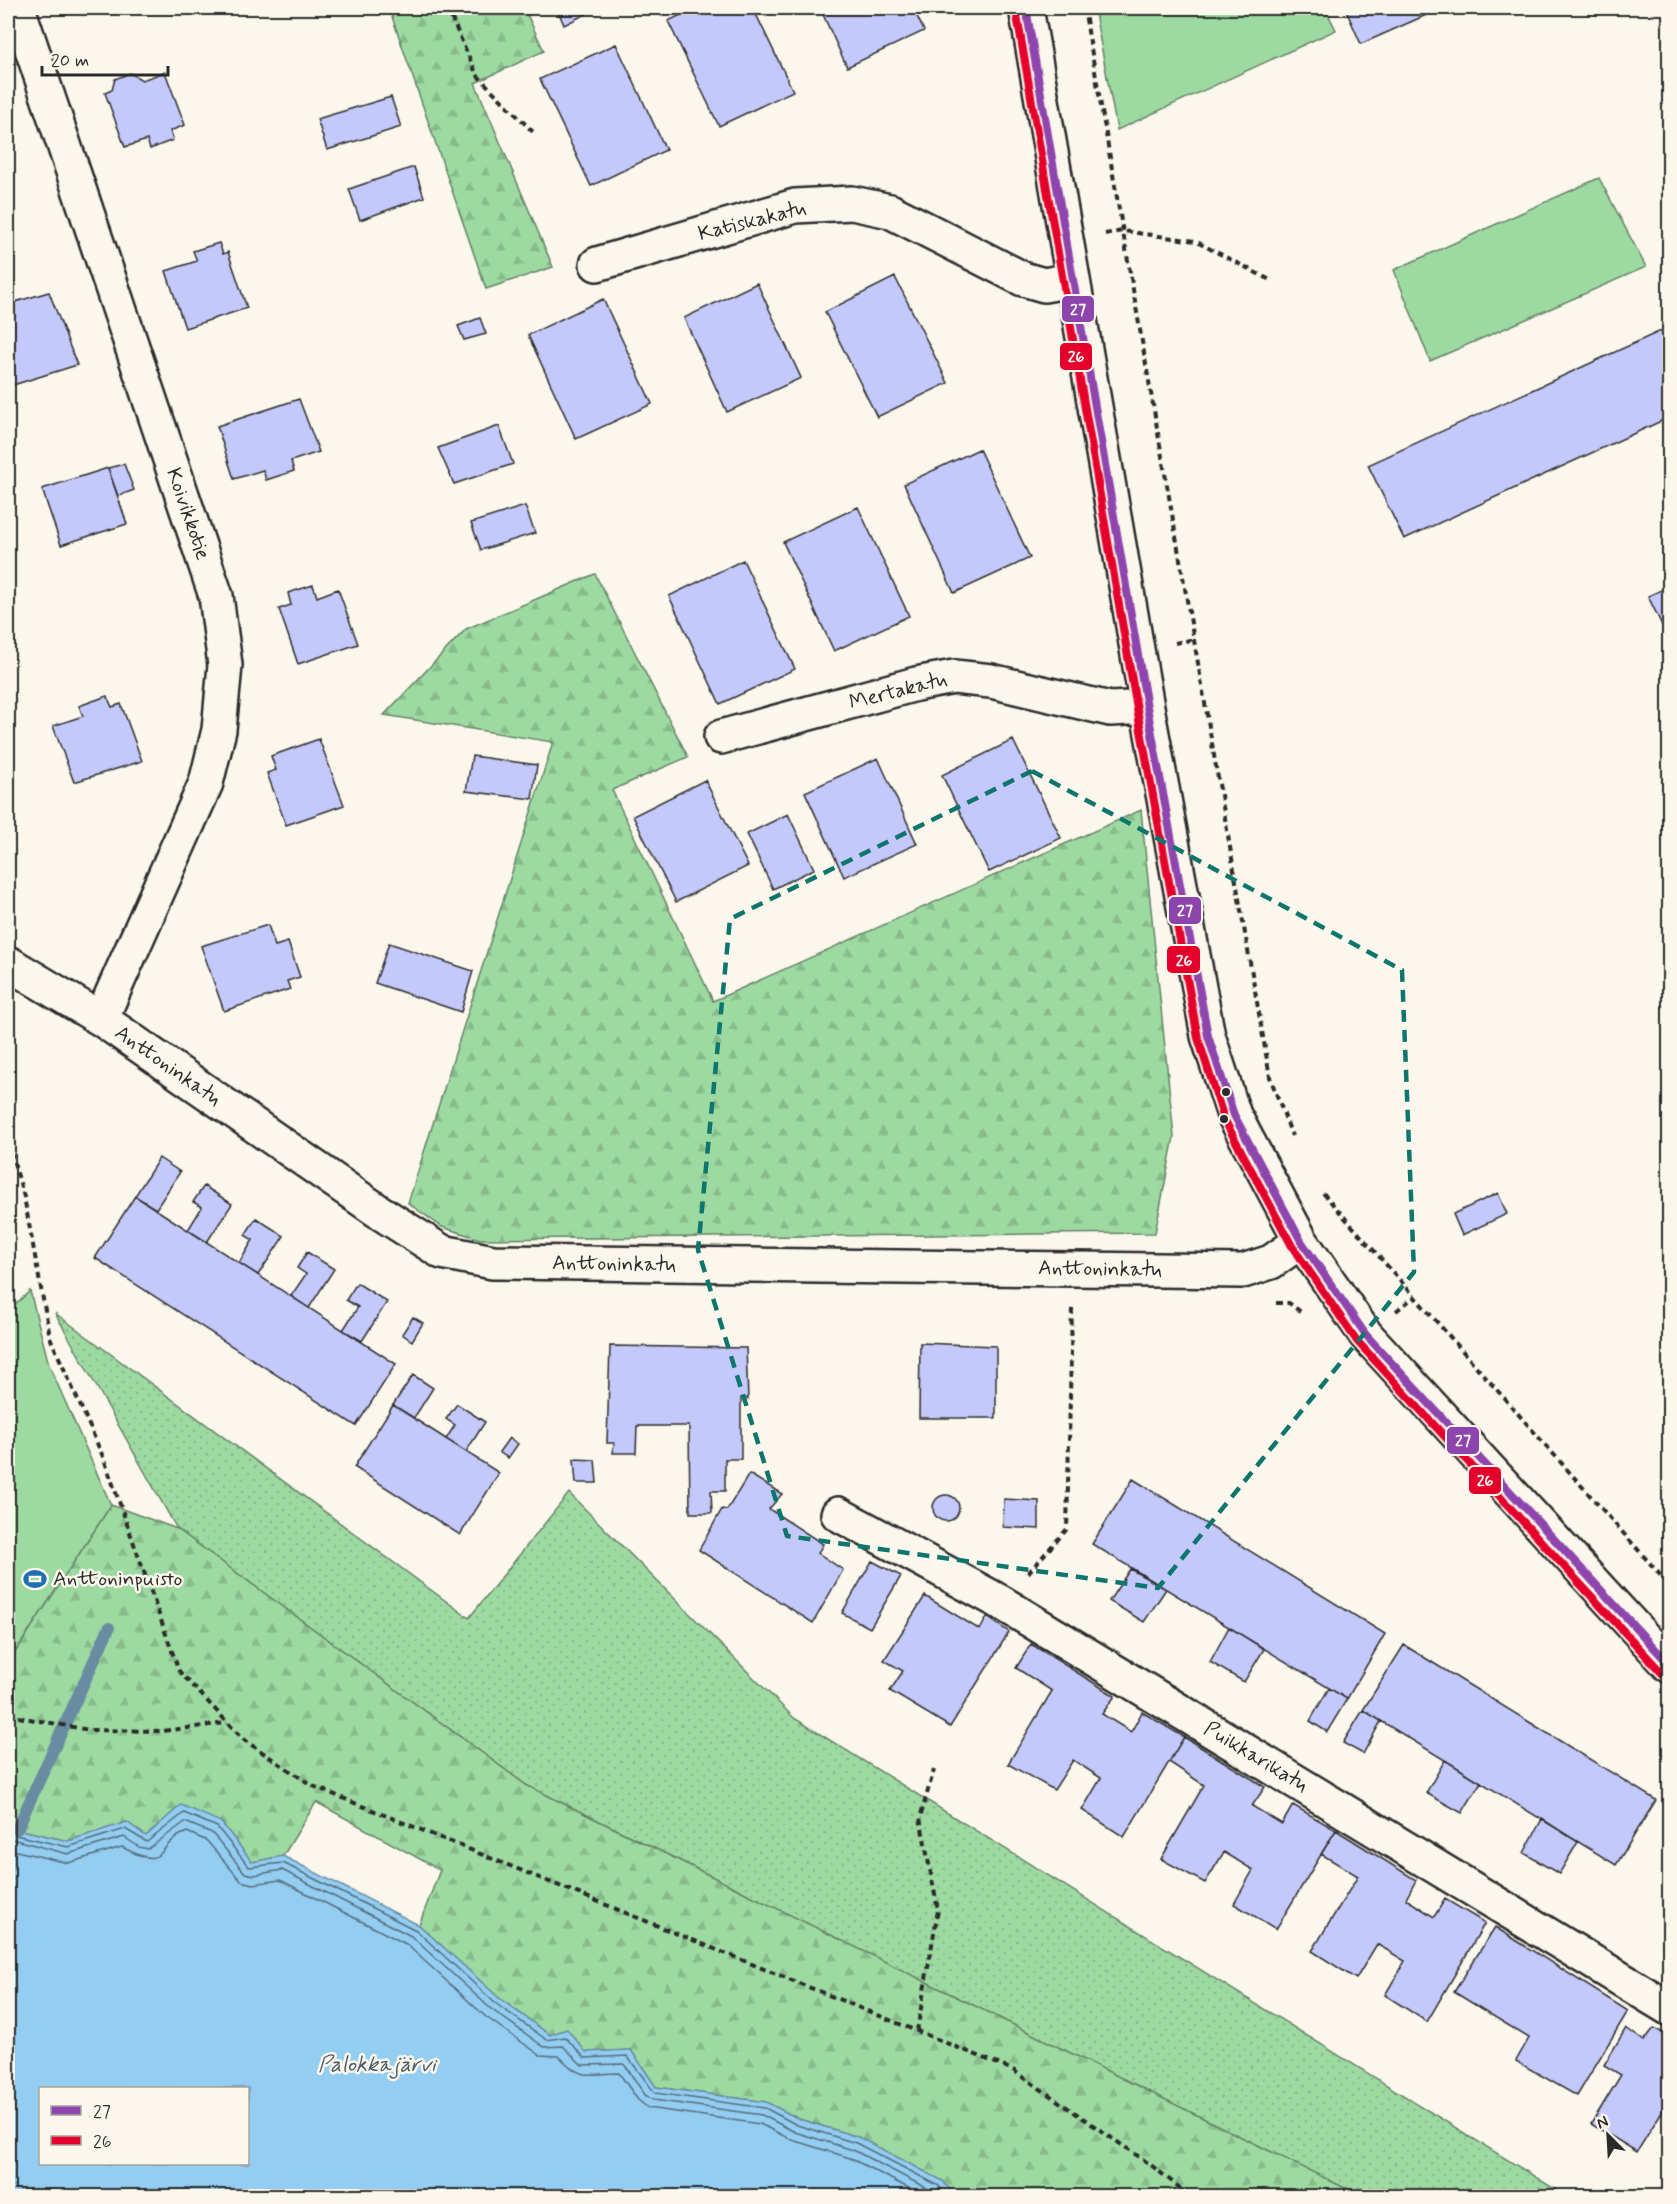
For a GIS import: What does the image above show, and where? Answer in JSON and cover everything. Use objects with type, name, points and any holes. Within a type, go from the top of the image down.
[{"type":"street","name":"Koivikkotie","points":[[18,8],[216,596],[225,665],[219,730],[206,783],[102,1019]]},
{"type":"street","points":[[1026,8],[1147,707],[1208,1036],[1234,1115],[1301,1241],[1366,1335],[1670,1666]]},
{"type":"street","name":"Katiskakatu","points":[[597,264],[795,206],[852,203],[890,211],[1023,279],[1044,285],[1072,280]]},
{"type":"street","name":"Mertakatu","points":[[721,737],[954,677],[991,681],[1110,709],[1147,707]]},
{"type":"street","name":"Anttoninkatu","points":[[8,963],[102,1019],[381,1214],[442,1252],[493,1262],[1243,1271],[1271,1262],[1301,1241]]},
{"type":"street","name":"Puikkarikatu","points":[[838,1514],[1002,1603],[1670,2009]]},
{"type":"path","points":[[447,8],[477,75],[535,134]]},
{"type":"path","points":[[1084,8],[1270,1077],[1296,1146]]},
{"type":"path","points":[[1123,231],[1195,241],[1272,281]]},
{"type":"path","points":[[8,1035],[12,1003]]},
{"type":"path","points":[[8,1142],[24,1197],[50,1337],[104,1459],[179,1671],[244,1740],[313,1786],[1013,2070],[1151,2165],[1190,2196]]},
{"type":"path","points":[[1317,1183],[1328,1201],[1670,1586]]},
{"type":"path","points":[[1002,1603],[1067,1529],[1071,1299]]},
{"type":"path","points":[[8,1715],[89,1731],[162,1731],[228,1723]]},
{"type":"path","points":[[917,2031],[938,1910],[920,1818],[934,1770]]},
{"type":"highlighted area","points":[[1032,771],[1402,970],[1414,1272],[1158,1588],[787,1536],[698,1250],[730,919]]},
{"type":"green space","points":[[389,8],[524,8],[544,51],[475,83],[553,267],[486,289]]},
{"type":"green space","points":[[1094,8],[1325,8],[1336,30],[1117,130]]},
{"type":"green space","points":[[1599,178],[1646,267],[1430,361],[1394,270]]},
{"type":"green space","points":[[595,574],[688,757],[612,790],[713,1001],[1141,810],[1174,1137],[1155,1233],[480,1239],[442,1227],[408,1203],[553,742],[384,715],[466,629]]},
{"type":"green space","points":[[30,1291],[49,1365],[111,1505],[12,1657],[8,1654],[8,1311]]},
{"type":"green space","points":[[55,1313],[469,1618],[569,1493],[794,1718],[1566,2196],[1361,2196],[526,1785],[177,1529]]},
{"type":"green space","points":[[111,1505],[177,1529],[526,1785],[1361,2196],[955,2196],[943,2181],[858,2137],[799,2119],[766,2102],[656,2087],[631,2050],[585,2052],[567,2030],[550,2035],[499,1998],[419,1925],[440,1870],[316,1802],[283,1856],[252,1862],[221,1822],[146,1836],[127,1822],[68,1841],[17,1829],[8,1819],[8,1707],[12,1657]]},
{"type":"water","name":"Palokkajärvi","points":[[181,1805],[221,1822],[252,1862],[283,1856],[419,1925],[499,1998],[550,2035],[567,2029],[586,2052],[631,2050],[656,2087],[766,2102],[799,2119],[858,2137],[943,2181],[955,2196],[8,2196],[8,1819],[17,1829],[68,1841],[127,1822],[146,1836]]},
{"type":"building","points":[[557,8],[588,8],[590,12],[564,25]]},
{"type":"building","points":[[696,8],[753,8],[793,91],[719,126],[668,21]]},
{"type":"building","points":[[820,8],[913,8],[924,31],[847,67]]},
{"type":"building","points":[[1345,8],[1442,8],[1361,44]]},
{"type":"building","points":[[616,44],[666,150],[591,186],[540,79]]},
{"type":"building","points":[[165,72],[185,125],[170,131],[173,140],[150,149],[147,140],[125,147],[105,93],[112,90],[115,79],[130,73],[142,80]]},
{"type":"building","points":[[391,97],[401,127],[327,150],[317,119]]},
{"type":"building","points":[[414,167],[424,197],[360,220],[349,189]]},
{"type":"building","points":[[8,168],[13,183],[8,185]]},
{"type":"building","points":[[219,243],[223,254],[228,252],[247,308],[185,328],[166,271],[197,261],[193,251]]},
{"type":"building","points":[[895,277],[948,383],[877,417],[825,312]]},
{"type":"building","points":[[757,283],[801,378],[727,412],[684,318]]},
{"type":"building","points":[[49,292],[77,365],[13,385],[8,371],[8,327],[13,325],[8,304]]},
{"type":"building","points":[[603,299],[652,404],[576,439],[528,335]]},
{"type":"building","points":[[480,318],[486,334],[464,340],[458,326]]},
{"type":"building","points":[[1663,330],[1670,345],[1670,417],[1404,539],[1368,465]]},
{"type":"building","points":[[299,399],[319,452],[291,461],[294,471],[266,480],[263,470],[234,479],[217,426]]},
{"type":"building","points":[[499,426],[513,464],[454,484],[438,448]]},
{"type":"building","points":[[979,449],[1030,558],[954,593],[904,484]]},
{"type":"building","points":[[124,464],[134,490],[118,496],[108,468]]},
{"type":"building","points":[[108,468],[127,524],[61,545],[42,489]]},
{"type":"building","points":[[525,506],[535,533],[481,550],[471,523]]},
{"type":"building","points":[[858,507],[909,616],[834,651],[783,542]]},
{"type":"building","points":[[743,560],[795,669],[720,704],[669,596]]},
{"type":"building","points":[[313,585],[317,597],[338,589],[358,644],[298,664],[279,609],[291,605],[288,593]]},
{"type":"building","points":[[1670,586],[1670,640],[1669,640],[1648,596]]},
{"type":"building","points":[[107,696],[112,707],[121,704],[142,761],[74,782],[53,726],[83,716],[79,706]]},
{"type":"building","points":[[319,739],[344,805],[286,825],[267,773],[276,770],[271,756]]},
{"type":"building","points":[[1013,740],[1061,838],[989,872],[942,775]]},
{"type":"building","points":[[472,756],[537,765],[532,799],[466,791]]},
{"type":"building","points":[[878,758],[917,844],[844,877],[805,792]]},
{"type":"building","points":[[705,780],[748,866],[676,902],[633,816]]},
{"type":"building","points":[[788,814],[814,869],[773,889],[747,834]]},
{"type":"building","points":[[268,925],[275,946],[288,942],[300,977],[287,981],[290,989],[224,1011],[201,946]]},
{"type":"building","points":[[389,943],[473,971],[461,1012],[375,983]]},
{"type":"building","points":[[159,1158],[180,1172],[156,1209],[135,1196]]},
{"type":"building","points":[[204,1186],[232,1204],[207,1242],[188,1230],[202,1207],[193,1202]]},
{"type":"building","points":[[1498,1193],[1507,1214],[1462,1235],[1453,1214]]},
{"type":"building","points":[[135,1196],[396,1364],[356,1426],[95,1258]]},
{"type":"building","points":[[256,1218],[284,1236],[258,1275],[239,1263],[253,1240],[245,1235]]},
{"type":"building","points":[[307,1252],[334,1269],[309,1308],[291,1296],[306,1274],[297,1268]]},
{"type":"building","points":[[357,1283],[387,1302],[362,1341],[343,1330],[358,1307],[346,1300]]},
{"type":"building","points":[[413,1317],[423,1323],[412,1341],[402,1334]]},
{"type":"building","points":[[920,1343],[996,1346],[996,1418],[919,1418]]},
{"type":"building","points":[[610,1346],[746,1348],[748,1399],[741,1398],[741,1459],[725,1459],[725,1491],[711,1491],[712,1513],[690,1513],[689,1426],[637,1426],[636,1453],[613,1453],[614,1443],[607,1443]]},
{"type":"building","points":[[413,1375],[433,1388],[414,1418],[393,1405]]},
{"type":"building","points":[[457,1404],[485,1422],[466,1452],[446,1439],[455,1425],[446,1419]]},
{"type":"building","points":[[393,1405],[499,1473],[460,1535],[354,1467]]},
{"type":"building","points":[[509,1438],[518,1444],[508,1458],[499,1452]]},
{"type":"building","points":[[574,1459],[595,1460],[597,1483],[576,1483]]},
{"type":"building","points":[[749,1474],[782,1494],[769,1509],[823,1544],[818,1553],[843,1570],[813,1623],[699,1550],[722,1509],[727,1510]]},
{"type":"building","points":[[1133,1479],[1385,1634],[1347,1699],[1092,1544]]},
{"type":"building","points":[[946,1495],[955,1499],[959,1508],[955,1517],[946,1521],[937,1517],[933,1508],[937,1499]]},
{"type":"building","points":[[1004,1499],[1039,1501],[1039,1529],[1003,1527]]},
{"type":"building","points":[[872,1561],[901,1576],[870,1628],[842,1613]]},
{"type":"building","points":[[1130,1569],[1166,1589],[1144,1622],[1109,1601]]},
{"type":"building","points":[[925,1596],[980,1630],[987,1617],[1009,1632],[950,1727],[890,1691],[903,1671],[884,1660]]},
{"type":"building","points":[[1229,1627],[1264,1649],[1244,1682],[1210,1662]]},
{"type":"building","points":[[1031,1644],[1115,1696],[1102,1714],[1131,1732],[1142,1712],[1184,1737],[1124,1837],[1082,1810],[1101,1778],[1073,1760],[1054,1790],[1008,1764],[1052,1691],[1016,1668]]},
{"type":"building","points":[[1404,1645],[1656,1800],[1616,1865],[1363,1710]]},
{"type":"building","points":[[1329,1688],[1347,1699],[1327,1732],[1310,1721]]},
{"type":"building","points":[[1363,1710],[1381,1721],[1363,1754],[1343,1743]]},
{"type":"building","points":[[1184,1737],[1265,1787],[1252,1806],[1282,1824],[1293,1805],[1336,1830],[1276,1929],[1234,1904],[1253,1870],[1224,1852],[1205,1883],[1161,1859],[1204,1785],[1169,1762]]},
{"type":"building","points":[[1445,1760],[1481,1782],[1462,1813],[1426,1793]]},
{"type":"building","points":[[1542,1819],[1578,1842],[1559,1874],[1524,1853]]},
{"type":"building","points":[[1336,1830],[1416,1880],[1406,1899],[1434,1917],[1445,1899],[1485,1923],[1427,2022],[1385,1995],[1405,1961],[1377,1944],[1356,1979],[1312,1951],[1358,1876],[1321,1854]]},
{"type":"building","points":[[1495,1927],[1628,2011],[1577,2096],[1516,2061],[1529,2038],[1454,1992]]},
{"type":"building","points":[[1626,2028],[1644,2041],[1654,2028],[1670,2037],[1670,2112],[1664,2108],[1637,2152],[1591,2124],[1621,2075],[1604,2065]]},
{"type":"waterway","points":[[17,1829],[109,1628]]},
{"type":"transit line","name":"27","points":[[1026,8],[1147,707],[1208,1036],[1234,1115],[1301,1241],[1366,1335],[1670,1665]]},
{"type":"transit line","name":"26","points":[[1016,10],[1137,709],[1198,1038],[1224,1119],[1292,1246],[1357,1341],[1662,1673]]},
{"type":"place","name":"Anttoninpuisto","points":[[35,1579]]}]
